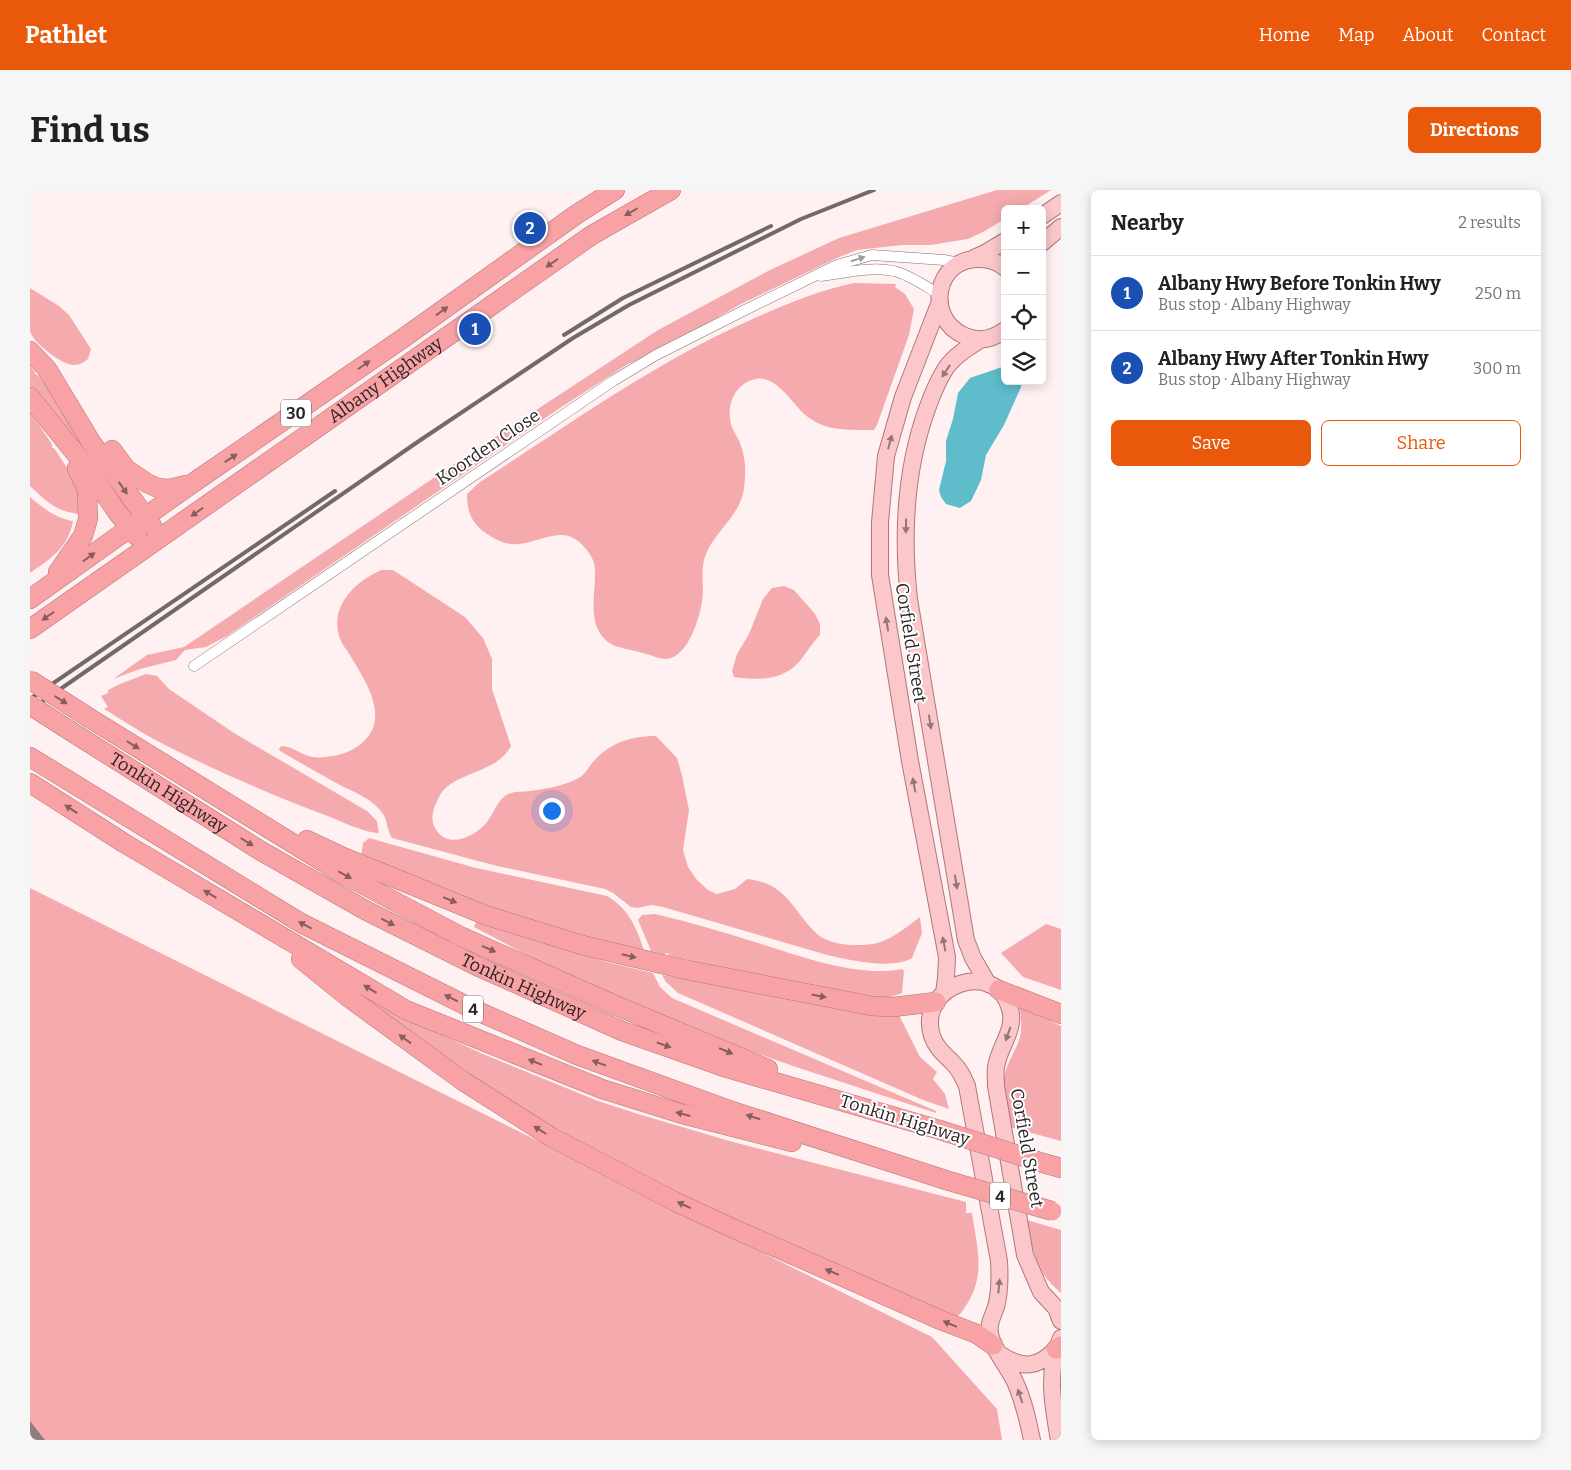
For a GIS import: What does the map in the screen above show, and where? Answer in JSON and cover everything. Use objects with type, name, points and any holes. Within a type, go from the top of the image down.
[{"type":"highway","name":"Albany Highway","points":[[33,598],[137,522],[614,190]]},
{"type":"highway","name":"Albany Highway","points":[[30,629],[592,235],[671,190]]},
{"type":"highway","points":[[30,351],[59,388],[91,442],[137,522],[146,548]]},
{"type":"highway","points":[[59,388],[92,423],[126,469],[158,488],[169,489],[190,485]]},
{"type":"highway","points":[[30,396],[64,440],[137,522],[162,537]]},
{"type":"highway","points":[[33,598],[63,567],[75,550],[83,536],[88,519],[87,490],[64,440]]},
{"type":"highway","points":[[30,680],[341,873],[462,937],[624,1009],[859,1106]]},
{"type":"highway","name":"Tonkin Highway","points":[[30,705],[270,856],[365,910],[477,966],[622,1031],[727,1068],[940,1130],[1052,1166]]},
{"type":"highway","name":"4","points":[[32,758],[301,922],[474,1010],[595,1062],[726,1109],[949,1181],[1056,1212]]},
{"type":"highway","points":[[30,783],[124,843],[406,1010],[602,1090],[682,1114],[832,1152],[918,1170]]},
{"type":"highway","points":[[198,786],[352,861],[485,915],[582,945],[687,970],[872,1006],[894,1007],[940,997]]},
{"type":"highway","points":[[252,919],[348,997],[463,1081],[551,1136],[732,1228],[943,1321],[977,1334],[997,1350]]},
{"type":"highway","points":[[993,987],[1061,1014]]},
{"type":"main road","points":[[1046,213],[1061,203]]},
{"type":"main road","points":[[1046,239],[1061,226]]},
{"type":"main road","points":[[966,261],[985,254],[1001,244]]},
{"type":"main road","points":[[966,261],[988,259],[1001,265]]},
{"type":"main road","name":"Corfield Street","points":[[966,261],[951,270],[944,279],[939,299],[902,397],[886,456],[880,522],[880,575],[910,761],[947,957],[940,997],[931,1019],[932,1036],[938,1047],[963,1076],[966,1086],[999,1261],[1000,1280],[996,1308],[990,1320],[990,1333],[1016,1384],[1029,1424],[1032,1440]]},
{"type":"main road","points":[[939,299],[942,315],[954,330],[970,338],[982,339]]},
{"type":"main road","name":"Corfield Street","points":[[1001,332],[991,338],[982,339],[961,352],[947,367],[934,390],[915,451],[909,486],[906,559],[909,599],[966,940],[973,958],[993,987],[1006,997],[1012,1016],[1011,1026],[996,1067],[996,1086],[1025,1255],[1041,1292],[1056,1308],[1061,1322]]},
{"type":"main road","points":[[940,997],[953,986],[965,982],[976,981],[993,987]]},
{"type":"main road","points":[[997,1350],[1011,1362],[1024,1365],[1036,1364],[1047,1358],[1059,1344]]},
{"type":"main road","points":[[1058,1440],[1053,1401],[1053,1370],[1059,1344]]},
{"type":"street","name":"Koorden Close","points":[[194,666],[613,381],[656,355],[837,265],[872,254],[966,261]]},
{"type":"street","name":"Koorden Close","points":[[813,278],[866,270],[893,271],[904,274],[939,299]]},
{"type":"shaded area","points":[[997,190],[1051,190],[1027,205],[1001,205],[1001,221],[968,239],[930,245],[902,245],[857,250],[741,304],[653,354],[628,364],[560,408],[227,636],[206,647],[185,650],[176,660],[140,669],[113,679],[147,655],[184,647],[466,456],[658,330],[770,270],[839,238]]},
{"type":"shaded area","points":[[854,283],[896,284],[895,287],[905,294],[914,309],[909,335],[877,425],[874,430],[847,430],[825,426],[804,414],[783,390],[770,381],[763,379],[749,381],[738,390],[731,402],[730,417],[745,461],[742,498],[704,558],[703,593],[697,622],[687,643],[673,657],[660,658],[613,645],[604,639],[595,623],[595,574],[593,560],[578,541],[562,535],[528,543],[511,544],[486,533],[472,519],[467,494],[480,482],[615,394],[720,334],[793,302]]},
{"type":"shaded area","points":[[30,288],[59,306],[69,315],[91,349],[88,359],[78,364],[69,364],[56,357],[36,341],[30,331]]},
{"type":"shaded area","points":[[30,366],[53,394],[123,501],[118,504],[30,386]]},
{"type":"shaded area","points":[[30,412],[52,444],[52,448],[54,448],[73,477],[72,480],[77,486],[81,514],[65,511],[52,505],[30,486]]},
{"type":"shaded area","points":[[30,497],[55,515],[73,521],[71,530],[58,552],[30,573]]},
{"type":"shaded area","points":[[382,570],[393,570],[465,617],[483,638],[492,659],[492,689],[511,746],[495,763],[454,782],[439,797],[434,810],[433,823],[443,837],[453,840],[475,833],[487,822],[500,801],[511,793],[550,788],[570,782],[583,775],[601,754],[615,744],[639,737],[656,736],[677,758],[689,810],[683,850],[688,867],[697,880],[708,890],[717,894],[735,889],[747,879],[771,886],[788,899],[817,934],[837,943],[863,945],[877,943],[888,939],[920,917],[922,933],[912,958],[904,962],[882,964],[827,955],[663,907],[651,905],[638,908],[631,907],[605,889],[497,866],[392,838],[383,813],[376,805],[279,749],[281,746],[285,746],[315,757],[336,755],[350,751],[358,746],[372,730],[375,720],[375,709],[372,698],[368,687],[341,641],[338,618],[340,607],[353,589],[362,581]]},
{"type":"shaded area","points":[[784,586],[794,590],[815,614],[820,624],[820,635],[798,663],[788,671],[774,677],[758,679],[734,677],[732,671],[737,654],[749,634],[763,599],[772,588]]},
{"type":"shaded area","points":[[146,674],[157,676],[169,689],[234,733],[367,811],[377,821],[379,833],[352,826],[223,773],[141,732],[104,709],[108,707],[101,696],[108,693],[108,690]]},
{"type":"shaded area","points":[[369,838],[476,868],[607,896],[615,901],[631,919],[644,950],[531,924],[361,856],[363,843]]},
{"type":"shaded area","points":[[30,888],[932,1337],[997,1409],[1002,1440],[30,1440]]},
{"type":"shaded area","points":[[655,914],[829,964],[867,971],[902,969],[904,971],[902,993],[888,998],[873,998],[715,967],[669,955],[668,953],[651,951],[638,920],[642,915]]},
{"type":"shaded area","points":[[476,922],[607,962],[653,973],[660,987],[672,998],[936,1111],[936,1113],[691,1030],[544,964],[474,927]]},
{"type":"shaded area","points":[[1046,924],[1061,929],[1061,990],[1023,977],[1001,953]]},
{"type":"shaded area","points":[[662,975],[899,1015],[920,1057],[937,1072],[933,1079],[945,1094],[949,1109],[923,1100],[678,993],[666,982]]},
{"type":"shaded area","points":[[339,979],[416,1023],[483,1054],[598,1101],[733,1142],[966,1202],[966,1213],[972,1213],[978,1249],[978,1271],[973,1293],[960,1314],[950,1316],[937,1308],[726,1219],[581,1145],[443,1057]]},
{"type":"shaded area","points":[[1024,1008],[1061,1026],[1061,1141],[1010,1127],[1004,1095],[1004,1077],[1020,1037],[1020,1009]]},
{"type":"shaded area","points":[[1027,1220],[1061,1230],[1061,1293],[1045,1277],[1040,1268],[1034,1252]]},
{"type":"water","points":[[1001,367],[1001,385],[1021,385],[1004,425],[986,455],[981,480],[971,501],[960,508],[946,504],[939,490],[946,461],[946,441],[958,393],[970,378]]},
{"type":"building","points":[[30,1421],[45,1440],[30,1440]]},
{"type":"railway","points":[[30,710],[419,441],[573,338],[629,305],[801,219],[874,190]]},
{"type":"railway","points":[[564,335],[623,298],[771,226]]},
{"type":"railway","points":[[30,699],[335,491]]},
{"type":"place","name":"Albany Hwy After Tonkin Hwy","points":[[530,228]]},
{"type":"place","name":"Albany Hwy Before Tonkin Hwy","points":[[475,329]]}]
